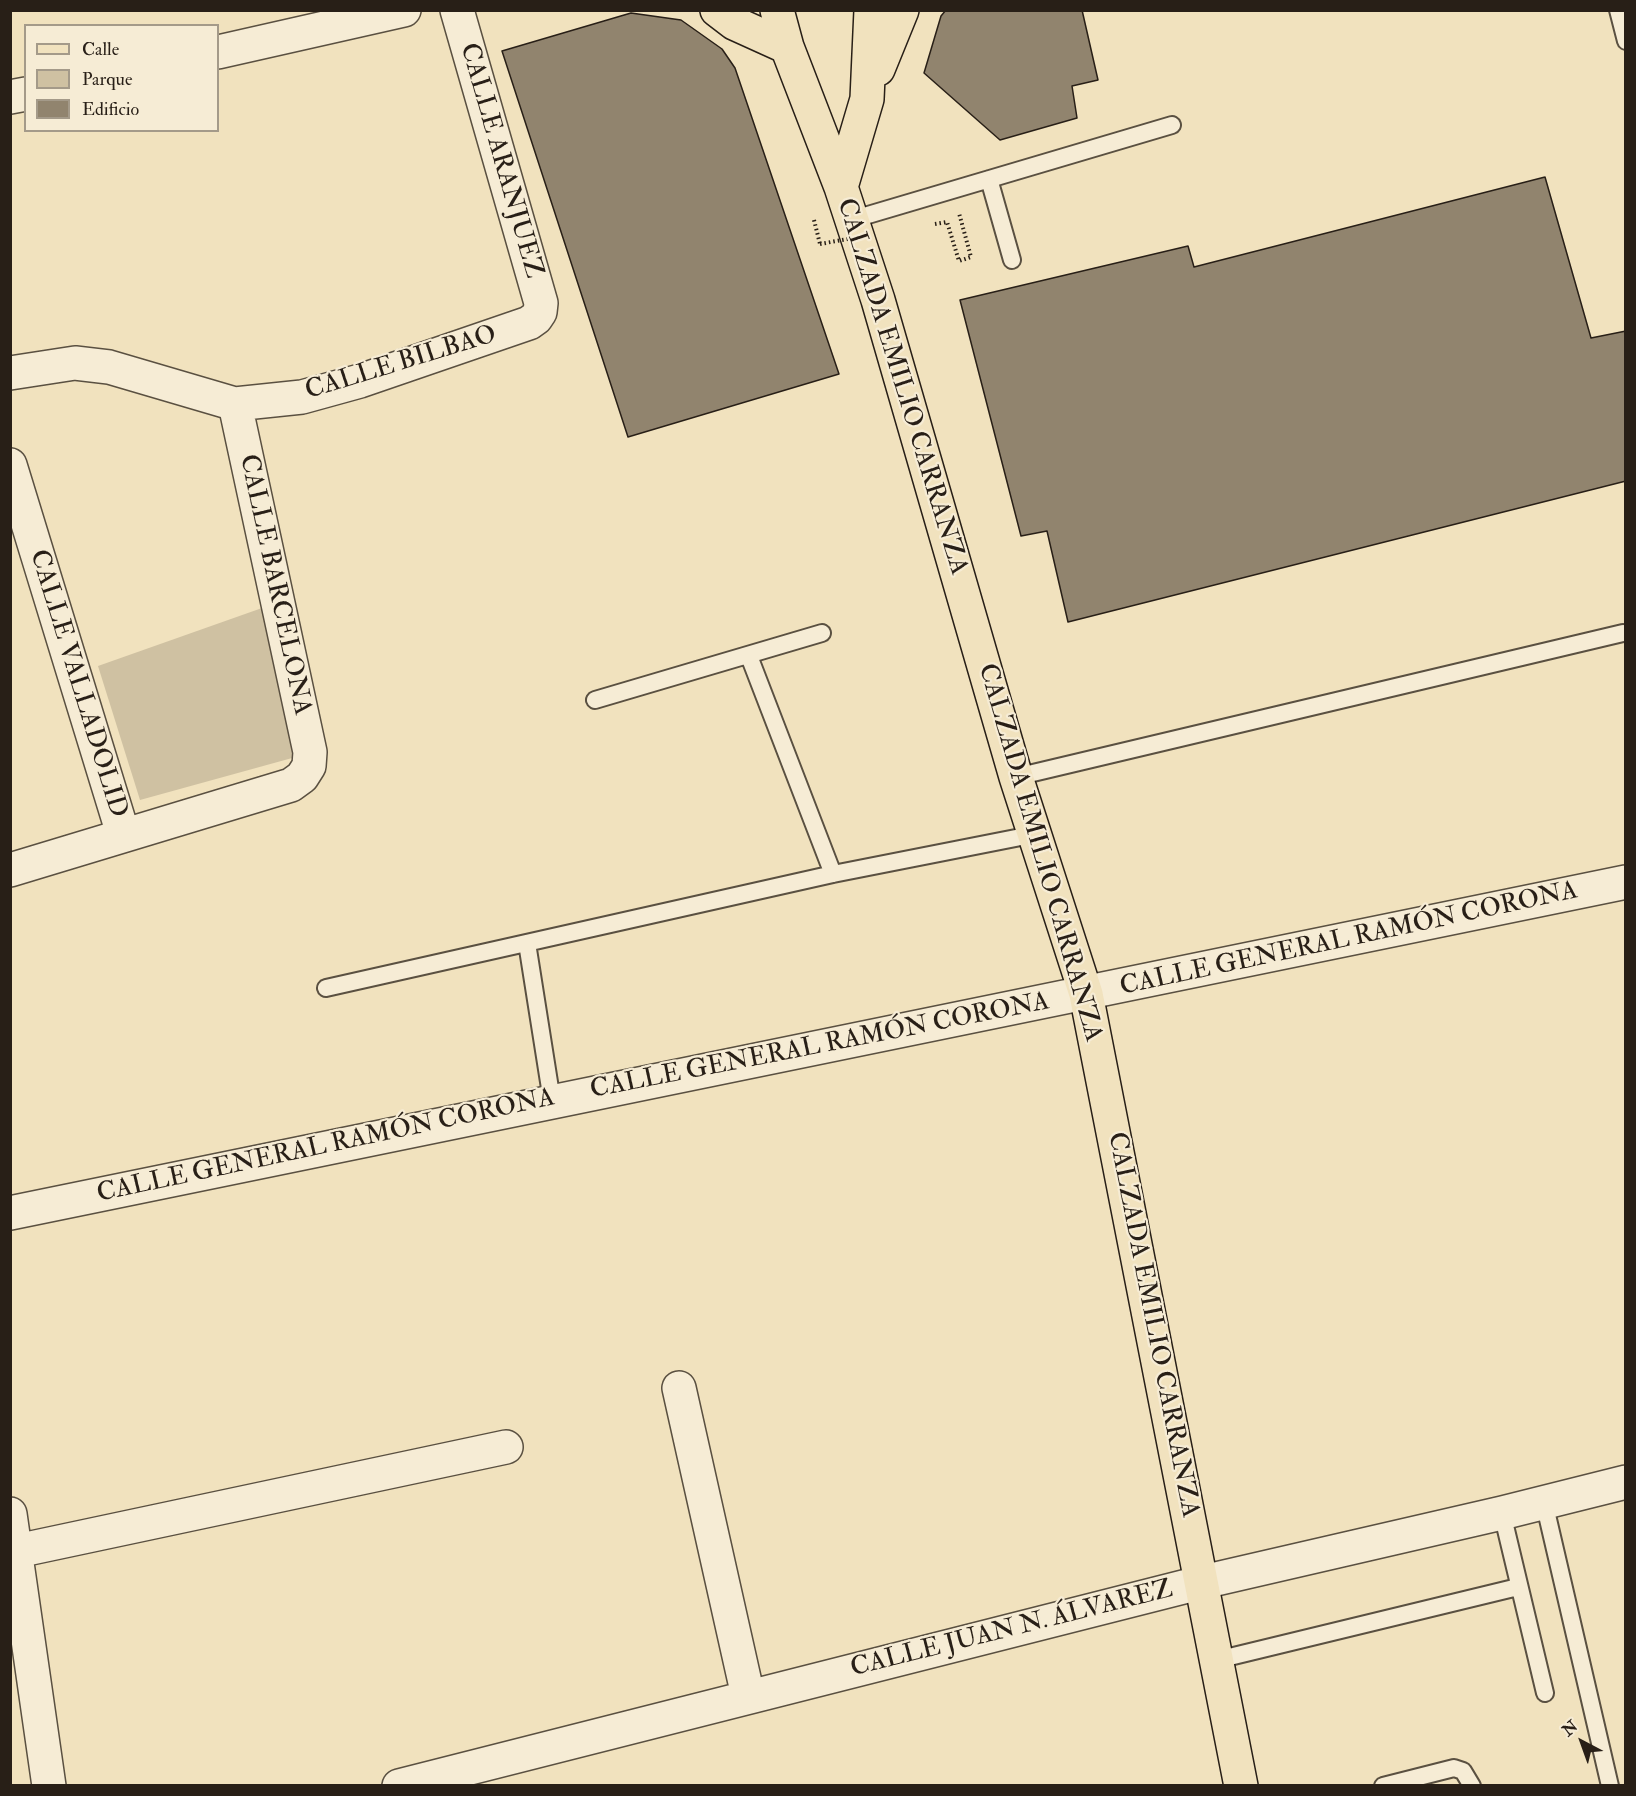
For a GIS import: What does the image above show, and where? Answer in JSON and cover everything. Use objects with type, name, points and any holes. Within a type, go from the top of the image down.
[{"type":"main road","points":[[717,10],[734,23],[787,47]]},
{"type":"main road","name":"CALZADA EMILIO CARRANZA","points":[[777,10],[787,47],[858,228],[1016,777],[1086,994],[1241,1785]]},
{"type":"main road","points":[[867,99],[872,10]]},
{"type":"main road","points":[[841,187],[867,99],[902,10]]},
{"type":"street","points":[[219,52],[328,19],[404,10]]},
{"type":"street","name":"CALLE ARANJUEZ","points":[[457,10],[541,303],[540,312]]},
{"type":"street","name":"CALLE BILBAO","points":[[10,373],[75,363],[109,367],[235,404],[302,397],[360,381],[529,323],[540,312]]},
{"type":"street","name":"CALLE BARCELONA","points":[[123,834],[291,785],[302,777],[309,766],[310,752],[235,404]]},
{"type":"street","name":"CALLE VALLADOLID","points":[[10,465],[123,834]]},
{"type":"street","points":[[10,870],[123,834]]},
{"type":"street","name":"CALLE GENERAL RAMÓN CORONA","points":[[12,1211],[1086,994],[1626,882]]},
{"type":"street","points":[[679,1388],[748,1696]]},
{"type":"street","points":[[17,1551],[506,1447]]},
{"type":"street","name":"CALLE JUAN N. ÁLVAREZ","points":[[399,1785],[1203,1582],[1626,1482]]},
{"type":"street","points":[[10,1514],[49,1785]]},
{"type":"lane","points":[[1618,10],[1626,41]]},
{"type":"lane","points":[[858,228],[952,190],[1172,125]]},
{"type":"lane","points":[[989,179],[1012,260]]},
{"type":"lane","points":[[595,700],[822,633]]},
{"type":"lane","points":[[1016,777],[1623,633]]},
{"type":"lane","points":[[749,656],[833,874]]},
{"type":"lane","points":[[326,988],[833,874],[1036,834]]},
{"type":"lane","points":[[527,943],[552,1101]]},
{"type":"lane","points":[[1544,1502],[1610,1785]]},
{"type":"lane","points":[[1502,1513],[1545,1693]]},
{"type":"lane","points":[[1217,1660],[1518,1587]]},
{"type":"lane","points":[[1383,1785],[1455,1768],[1463,1771],[1472,1785]]},
{"type":"path","points":[[931,225],[947,222],[959,261],[970,257],[952,190]]},
{"type":"path","points":[[820,244],[858,228]]},
{"type":"green space","points":[[262,608],[303,755],[140,800],[98,666]]},
{"type":"building","points":[[946,10],[1082,10],[1098,80],[1072,86],[1077,118],[1000,140],[924,73],[941,16]]},
{"type":"building","points":[[631,13],[681,20],[722,49],[735,68],[839,374],[628,437],[502,51]]},
{"type":"building","points":[[1545,177],[1591,338],[1626,331],[1626,481],[1068,622],[1047,531],[1021,536],[960,300],[1188,246],[1194,267]]}]
